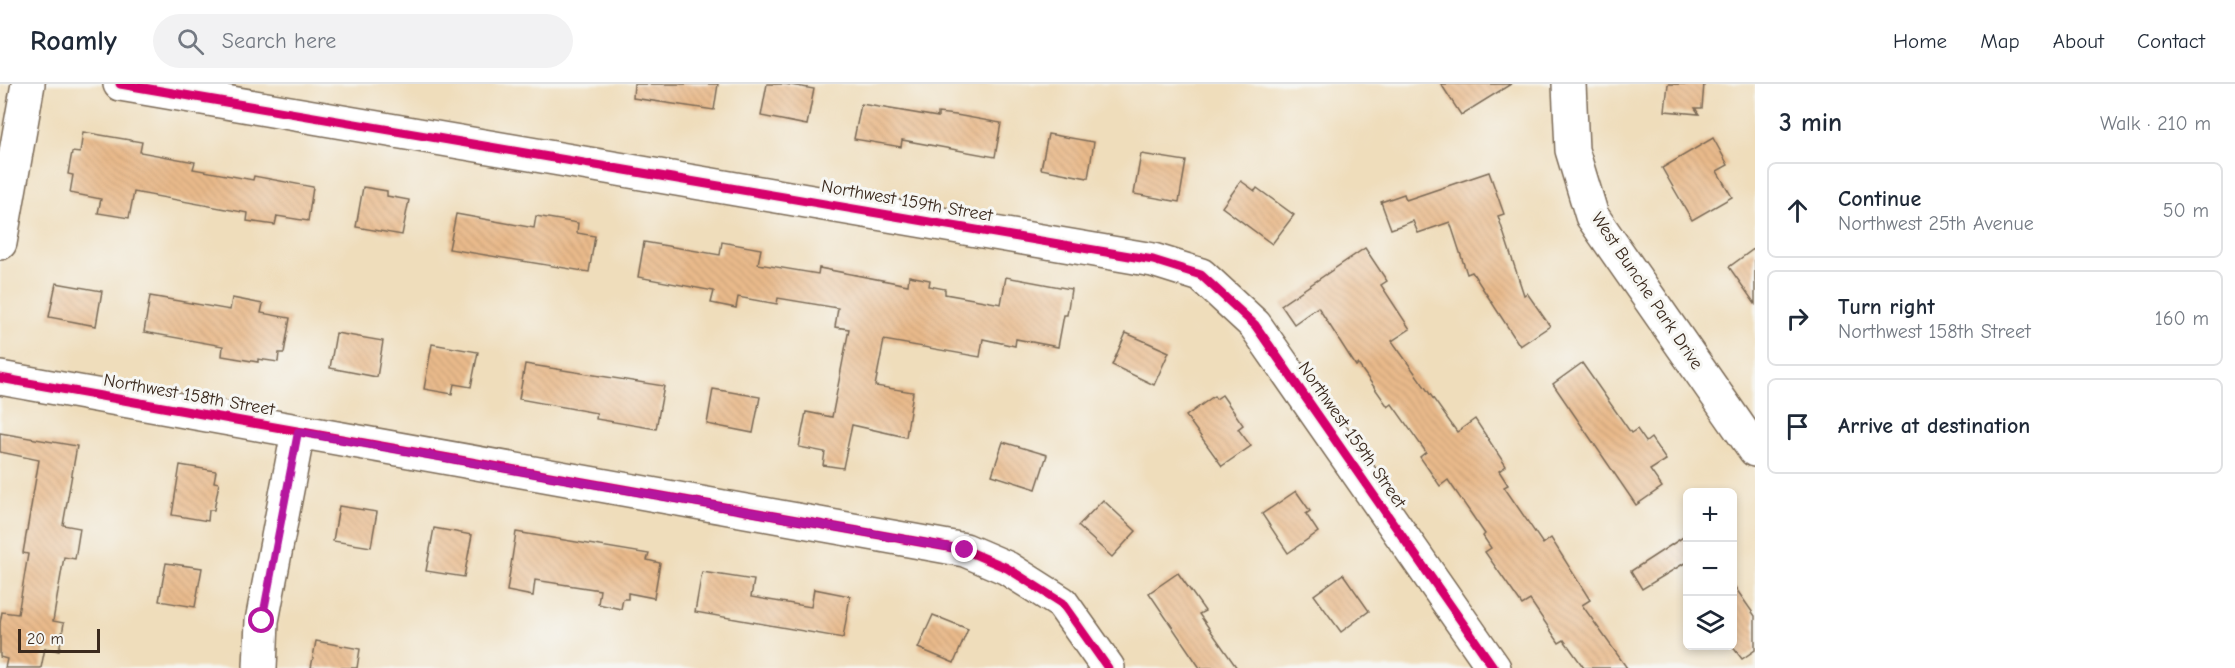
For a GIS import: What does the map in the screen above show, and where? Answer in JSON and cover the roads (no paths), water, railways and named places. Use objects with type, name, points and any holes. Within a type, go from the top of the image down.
[{"type":"street","points":[[0,243],[28,84]]},
{"type":"street","name":"Northwest 159th Street","points":[[120,84],[1141,258],[1201,275],[1255,325],[1494,668]]},
{"type":"street","name":"West Bunche Park Drive","points":[[1569,84],[1572,150],[1593,216],[1755,450]]},
{"type":"street","name":"Northwest 158th Street","points":[[0,378],[965,550],[1007,568],[1062,603],[1108,668]]},
{"type":"street","points":[[260,668],[262,621],[298,432]]}]
